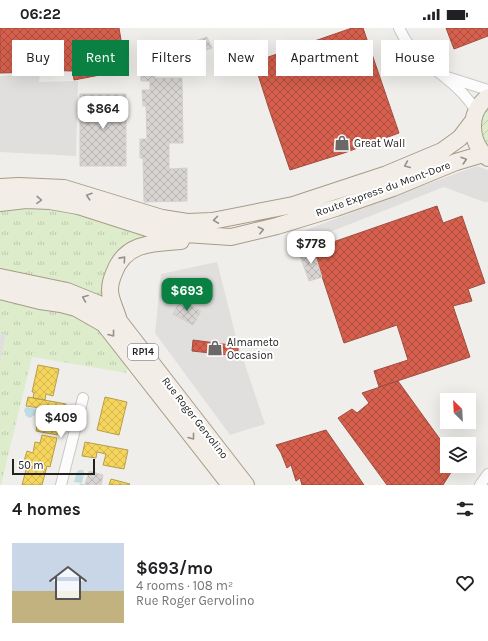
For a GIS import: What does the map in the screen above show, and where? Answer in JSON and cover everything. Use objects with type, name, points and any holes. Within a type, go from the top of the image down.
[{"type":"main road","name":"Route Express du Mont-Dore","points":[[0,187],[20,186],[64,188],[162,218],[187,222],[212,221],[292,205],[387,174],[442,151],[460,138],[484,100],[488,97]]},
{"type":"main road","points":[[474,116],[473,133],[476,144],[486,156]]},
{"type":"main road","name":"Route Express du Mont-Dore","points":[[0,203],[26,200],[50,201],[78,206],[153,230],[231,237],[277,226],[336,208],[393,188],[456,162],[486,156]]},
{"type":"main road","points":[[119,321],[111,296],[112,280],[116,267],[134,248],[151,243],[231,237]]},
{"type":"main road","name":"Rue Roger Gervolino","points":[[0,277],[67,291],[99,304],[119,321],[246,485]]},
{"type":"main road","name":"Rue Roger Gervolino","points":[[0,291],[76,308],[104,324],[230,485]]},
{"type":"main road","points":[[0,295],[40,301]]},
{"type":"street","points":[[399,28],[406,40]]},
{"type":"street","points":[[443,76],[488,90]]},
{"type":"street","points":[[443,76],[472,103],[474,116]]},
{"type":"street","points":[[61,485],[83,398]]},
{"type":"street","points":[[480,485],[488,474]]},
{"type":"green space","points":[[488,106],[488,150],[483,141],[480,121]]},
{"type":"green space","points":[[26,200],[185,234],[134,248],[111,280],[125,352],[127,373],[32,357],[0,485],[0,365],[6,335],[0,334],[0,203]]},
{"type":"shaded area","points":[[0,76],[40,76],[39,82],[78,81],[76,156],[0,152]]},
{"type":"shaded area","points":[[477,166],[488,170],[488,202],[484,202],[444,187],[307,241],[306,230]]},
{"type":"shaded area","points":[[217,262],[237,341],[265,424],[230,435],[155,333],[161,274]]},
{"type":"shaded area","points":[[0,334],[6,335],[0,364]]},
{"type":"water","points":[[26,407],[37,409],[36,414],[30,418],[26,416],[24,410]]},
{"type":"water","points":[[79,470],[83,470],[84,473],[82,483],[74,482]]},
{"type":"building: Homes","points":[[38,365],[59,369],[53,396],[46,394],[45,400],[33,398],[34,392],[32,392]]},
{"type":"building: Homes","points":[[28,397],[66,404],[63,418],[60,417],[57,435],[36,431],[40,408],[26,406]]},
{"type":"building: Homes","points":[[105,397],[127,402],[119,435],[97,430]]},
{"type":"building: Homes","points":[[42,435],[57,438],[50,467],[47,466],[46,470],[30,466],[31,462],[24,461],[27,451],[33,453],[35,442],[40,443]]},
{"type":"building: Homes","points":[[85,442],[128,450],[124,469],[103,465],[106,454],[97,452],[96,458],[82,456]]},
{"type":"building: Homes","points":[[27,466],[46,470],[42,485],[22,485]]},
{"type":"building: Homes","points":[[111,479],[130,484],[109,485]]},
{"type":"building: Shops","points":[[0,28],[119,28],[121,40],[72,40],[72,71],[64,71],[64,40],[12,40],[12,73],[0,73]]},
{"type":"building: Shops","points":[[352,28],[363,28],[367,40],[317,40]]},
{"type":"building: Shops","points":[[446,28],[488,28],[488,36],[454,49]]},
{"type":"building: Shops","points":[[276,54],[276,76],[373,76],[373,57],[399,133],[344,153],[290,170],[258,76],[268,76],[268,57]]},
{"type":"building: Shops","points":[[74,76],[95,76],[74,80]]},
{"type":"building: Shops","points":[[437,206],[443,223],[462,216],[485,283],[468,289],[472,301],[453,306],[470,357],[379,387],[374,371],[408,360],[397,325],[344,343],[313,249]]},
{"type":"building: Shops","name":"Almameto Occasion","points":[[193,340],[238,346],[238,356],[192,351]]},
{"type":"building: Shops","points":[[398,381],[440,439],[440,473],[451,473],[443,485],[387,485],[338,418],[352,409],[357,413],[369,403],[362,393]]},
{"type":"building: Shops","points":[[326,430],[364,485],[302,485],[300,478],[296,481],[291,465],[287,468],[276,445]]},
{"type":"building: Other","points":[[207,37],[212,48],[206,50],[206,40],[198,40]]},
{"type":"building: Other","points":[[141,76],[155,76],[155,78],[182,78],[183,143],[169,143],[169,169],[187,168],[187,201],[144,202],[143,158],[140,158],[140,139],[147,139],[146,106],[143,106],[142,90],[150,90],[150,81],[141,81]]},
{"type":"building: Other","points":[[80,94],[126,94],[126,166],[80,166]]},
{"type":"building: Other","points":[[313,249],[322,277],[309,281],[299,253]]},
{"type":"building: Other","points":[[180,300],[201,311],[193,325],[173,314]]},
{"type":"building: Other","points":[[89,471],[103,475],[101,485],[85,485]]},
{"type":"place","name":"Great Wall","points":[[342,143]]},
{"type":"place","name":"Almameto Occasion","points":[[215,348]]}]
